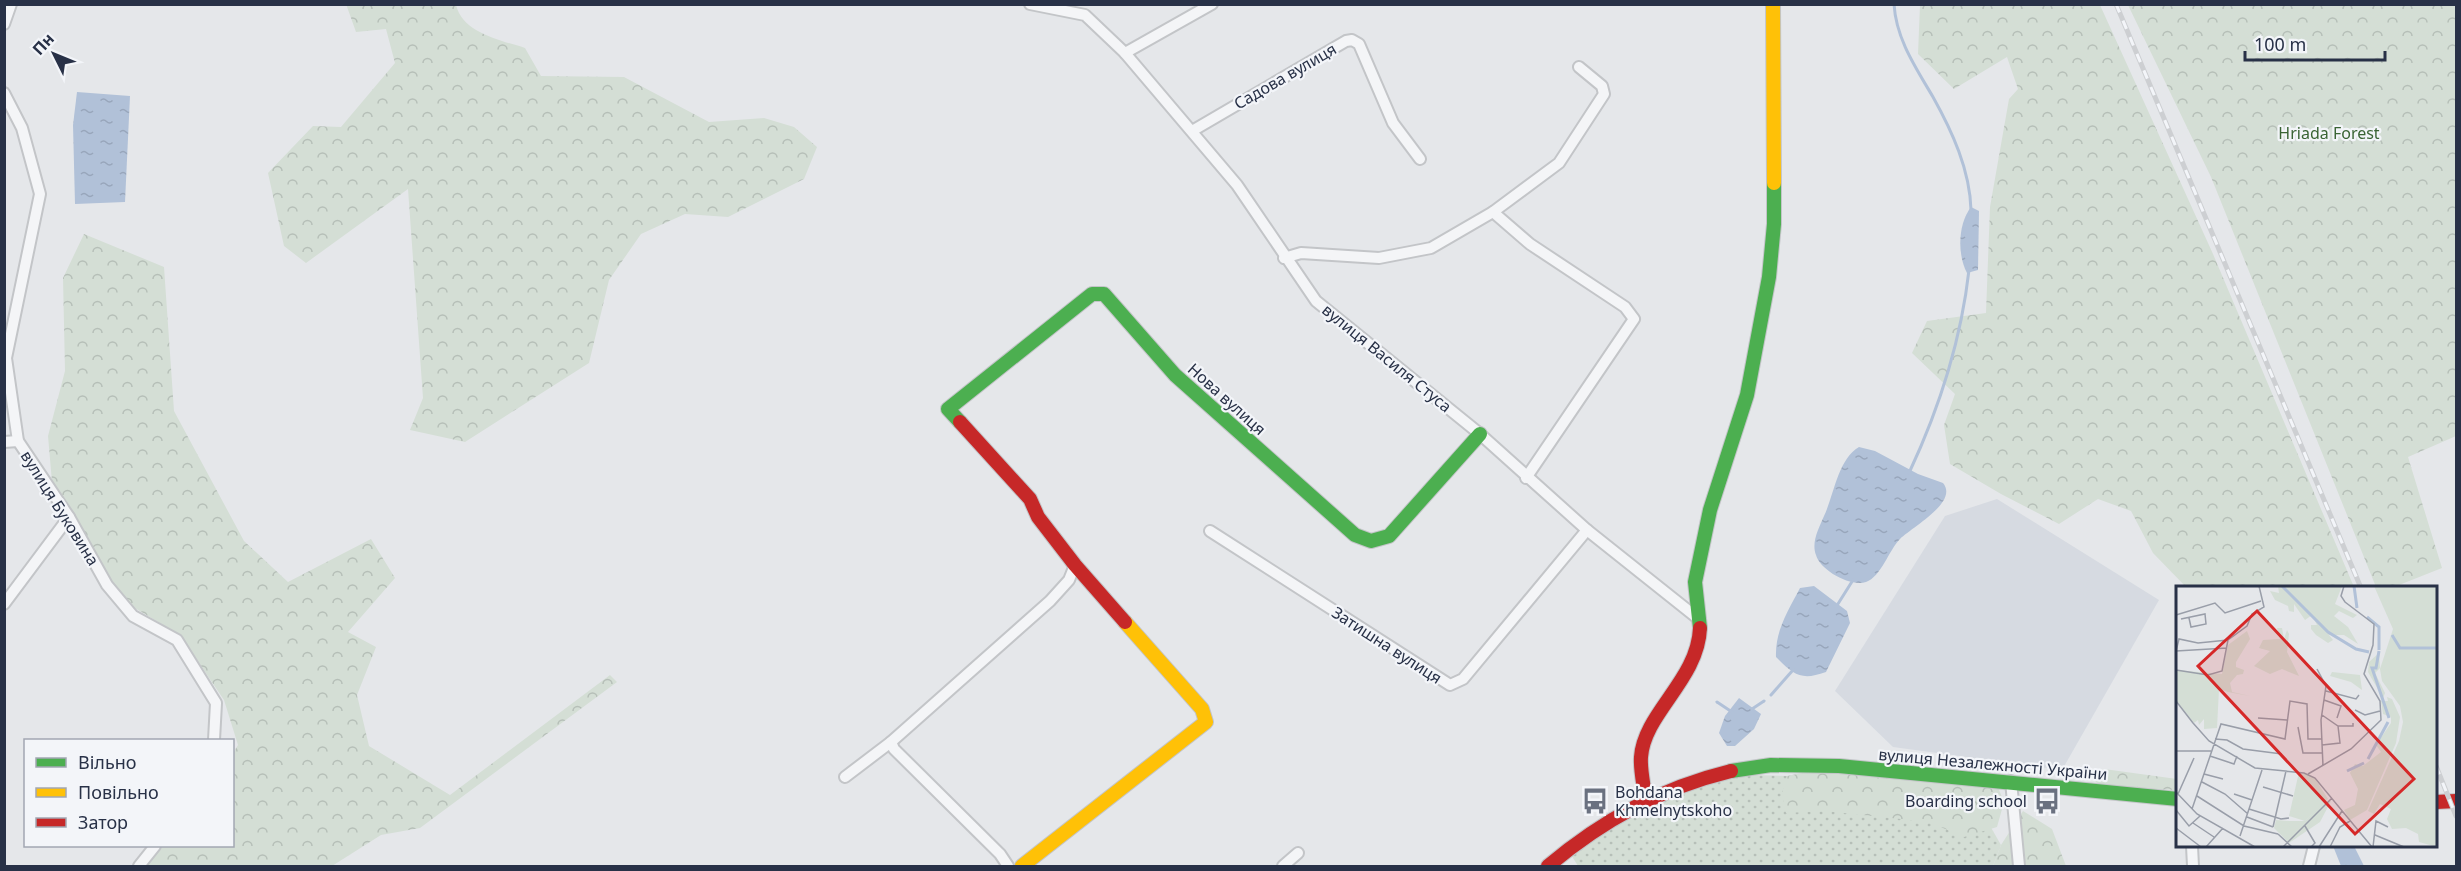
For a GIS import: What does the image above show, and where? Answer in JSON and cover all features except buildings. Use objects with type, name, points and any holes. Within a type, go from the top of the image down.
[{"type":"street","points":[[4,24],[11,4]]},
{"type":"street","name":"вулиця Василя Стуса","points":[[1030,4],[1085,15],[1125,53],[1237,185],[1284,258],[1316,302],[1480,434],[1526,478],[1587,530],[1700,620]]},
{"type":"street","points":[[1125,53],[1212,4]]},
{"type":"street","points":[[1645,798],[1641,754],[1653,723],[1683,680],[1699,645],[1700,620],[1695,582],[1710,510],[1747,395],[1768,277],[1774,224],[1773,4]]},
{"type":"street","name":"Садова вулиця","points":[[1192,131],[1346,40],[1352,40],[1359,44],[1393,123],[1420,159]]},
{"type":"street","points":[[1284,258],[1301,253],[1379,258],[1431,248],[1493,212],[1558,163],[1604,94],[1602,86],[1579,67]]},
{"type":"street","name":"вулиця Буковина","points":[[4,93],[22,128],[39,194],[6,357],[18,441],[69,517],[107,585],[133,616],[177,640],[216,703],[214,739]]},
{"type":"street","points":[[1493,212],[1530,244],[1625,308],[1634,320],[1526,478]]},
{"type":"street","name":"Нова вулиця","points":[[1075,566],[1038,518],[1030,499],[948,409],[1092,294],[1104,294],[1174,375],[1355,535],[1371,541],[1389,536],[1480,434]]},
{"type":"street","points":[[4,442],[18,441]]},
{"type":"street","points":[[4,604],[69,517]]},
{"type":"street","name":"Затишна вулиця","points":[[1210,531],[1450,685],[1463,679],[1587,530]]},
{"type":"street","points":[[845,777],[891,742],[1050,601],[1069,580],[1075,566],[1202,709],[1206,722],[1023,867]]},
{"type":"street","points":[[891,742],[894,749],[1000,854],[1008,867]]},
{"type":"street","name":"вулиця Незалежності України","points":[[1548,867],[1606,819],[1645,798],[1725,772],[1806,764],[2011,781],[2176,799]]},
{"type":"street","points":[[2011,781],[2019,867]]},
{"type":"street","points":[[2437,802],[2457,801]]},
{"type":"street","points":[[139,867],[154,847]]},
{"type":"street","points":[[2192,847],[2193,867]]},
{"type":"street","points":[[2309,867],[2314,847]]},
{"type":"street","points":[[1283,867],[1298,853]]},
{"type":"shaded area","points":[[1997,499],[2159,600],[2062,770],[1893,747],[1835,691],[1945,516]]},
{"type":"green space","points":[[346,4],[456,5],[460,15],[474,29],[525,48],[541,76],[624,77],[709,122],[764,118],[794,127],[817,147],[804,179],[728,217],[685,214],[641,234],[609,280],[589,363],[465,442],[410,430],[423,398],[408,189],[306,263],[284,246],[268,173],[313,126],[341,127],[395,63],[386,29],[356,32]]},
{"type":"green space","points":[[1920,5],[2100,5],[2213,254],[2354,586],[2185,586],[2153,553],[2131,511],[2098,499],[2059,524],[1950,464],[1944,425],[1955,394],[1912,353],[1927,321],[1986,313],[1990,207],[2009,99],[2018,89],[2007,57],[1954,89],[1918,54]]},
{"type":"green space","name":"Hriada Forest","points":[[2128,5],[2456,5],[2456,436],[2408,457],[2442,568],[2397,586],[2376,586],[2211,177]]},
{"type":"green space","points":[[84,234],[164,267],[174,411],[244,541],[288,582],[371,539],[395,578],[348,632],[376,647],[357,695],[369,746],[450,795],[610,675],[617,682],[420,828],[381,835],[332,866],[146,866],[162,847],[234,847],[234,751],[238,745],[224,700],[180,635],[133,607],[109,578],[52,482],[48,436],[65,371],[63,278]]},
{"type":"green space","points":[[2104,769],[2176,779],[2176,790],[2111,788],[2095,782]]},
{"type":"green space","points":[[1812,771],[1997,785],[2004,802],[1997,827],[1964,837],[1929,822],[1825,811],[1786,813],[1782,793],[1787,776]]},
{"type":"green space","points":[[1716,774],[1790,776],[1989,824],[2001,845],[1993,866],[1578,866],[1568,850],[1606,819]]},
{"type":"green space","points":[[2023,811],[2052,829],[2066,866],[1993,866],[2001,845]]},
{"type":"water","points":[[77,92],[130,96],[125,202],[75,204],[73,125]]},
{"type":"water","points":[[1971,207],[1979,211],[1978,270],[1967,273],[1960,248],[1960,239],[1963,222]]},
{"type":"water","points":[[1859,447],[1875,451],[1918,474],[1943,483],[1946,490],[1945,498],[1940,506],[1900,539],[1876,575],[1866,582],[1859,583],[1844,580],[1823,566],[1816,555],[1814,545],[1841,469],[1846,460]]},
{"type":"water","points":[[1814,586],[1847,611],[1850,623],[1826,672],[1804,676],[1793,672],[1776,657],[1776,648],[1783,621],[1800,588]]},
{"type":"water","points":[[1739,698],[1761,714],[1754,729],[1735,746],[1727,746],[1719,733],[1725,716]]},
{"type":"water","points":[[2333,847],[2354,847],[2364,866],[2341,866]]},
{"type":"waterway","points":[[1894,4],[1903,41],[1959,151],[1967,180],[1971,210]]},
{"type":"waterway","points":[[1909,473],[1930,424],[1947,374],[1960,323],[1969,270]]},
{"type":"waterway","points":[[1836,607],[1853,580]]},
{"type":"waterway","points":[[1771,695],[1793,670]]},
{"type":"waterway","points":[[1752,709],[1764,701]]},
{"type":"waterway","points":[[1717,702],[1732,712]]},
{"type":"railway","points":[[2116,4],[2360,586]]},
{"type":"railway","points":[[2437,768],[2456,816]]},
{"type":"traffic: fast","points":[[1700,628],[1695,582],[1710,510],[1747,395],[1769,277],[1774,224],[1774,183]]},
{"type":"traffic: fast","points":[[960,422],[948,409],[1092,294],[1104,294],[1175,375],[1355,535],[1371,541],[1389,536],[1480,434]]},
{"type":"traffic: fast","points":[[1731,771],[1771,765],[1839,766],[2176,799]]},
{"type":"traffic: slow","points":[[1773,4],[1774,183]]},
{"type":"traffic: slow","points":[[1022,866],[1206,722],[1202,709],[1125,622]]},
{"type":"traffic: jam","points":[[960,422],[1030,499],[1038,517],[1075,565],[1125,622]]},
{"type":"traffic: jam","points":[[1645,798],[1641,762],[1644,741],[1690,664],[1697,647],[1700,628]]},
{"type":"traffic: jam","points":[[1548,866],[1590,834],[1657,796],[1731,771]]},
{"type":"traffic: jam","points":[[2437,802],[2456,801]]},
{"type":"place","name":"Bohdana Khmelnytskoho","points":[[1595,801]]},
{"type":"place","name":"Boarding school","points":[[2047,801]]}]
